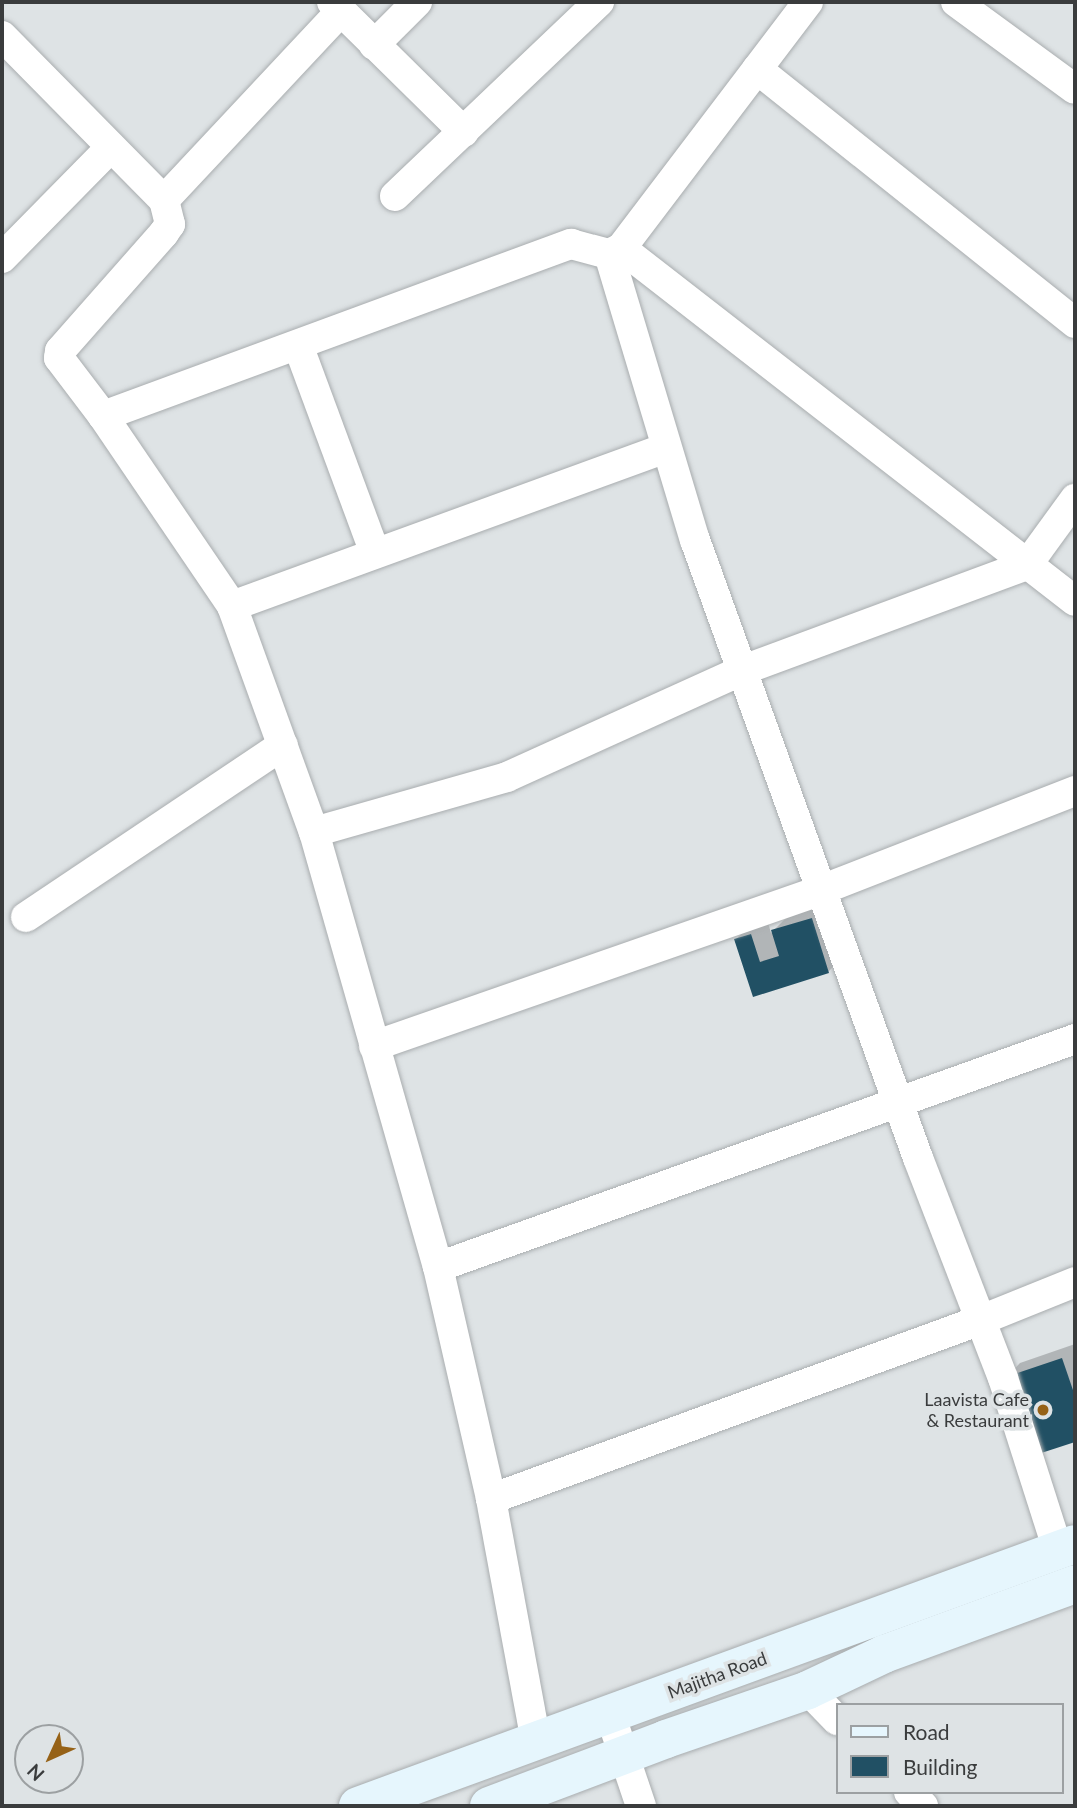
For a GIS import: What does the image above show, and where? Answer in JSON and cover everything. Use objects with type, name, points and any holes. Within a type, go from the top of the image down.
[{"type":"main road","name":"Majitha Road","points":[[358,1806],[1067,1547]]},
{"type":"main road","points":[[489,1806],[808,1690],[884,1654],[1075,1584]]},
{"type":"street","points":[[374,45],[417,2]]},
{"type":"street","points":[[394,196],[599,2]]},
{"type":"street","points":[[615,251],[808,2]]},
{"type":"street","points":[[957,2],[1075,89]]},
{"type":"street","points":[[164,200],[336,7],[407,73],[464,132]]},
{"type":"street","points":[[2,36],[164,200],[170,224],[60,351],[61,363],[103,416],[232,606],[314,832],[438,1267],[491,1499],[536,1741]]},
{"type":"street","points":[[757,69],[1075,323]]},
{"type":"street","points":[[2,258],[110,148]]},
{"type":"street","points":[[103,416],[571,243],[615,251],[1075,601]]},
{"type":"street","points":[[615,251],[665,448],[821,890],[1067,1547]]},
{"type":"street","points":[[298,345],[375,553]]},
{"type":"street","points":[[232,606],[665,448]]},
{"type":"street","points":[[314,832],[507,777],[743,670],[1027,565],[1075,499]]},
{"type":"street","points":[[26,916],[283,745]]},
{"type":"street","points":[[374,1046],[821,890],[1075,791]]},
{"type":"street","points":[[438,1267],[1075,1039]]},
{"type":"street","points":[[491,1499],[981,1321],[1075,1282]]},
{"type":"street","points":[[808,1690],[836,1719]]},
{"type":"street","points":[[610,1714],[641,1806]]},
{"type":"building","points":[[812,918],[829,973],[753,997],[734,939],[751,934],[760,962],[779,956],[771,930]]},
{"type":"building","name":"Laavista Cafe & Restaurant","points":[[1062,1358],[1075,1396],[1075,1442],[1029,1457],[1003,1378]]},
{"type":"place","name":"Laavista Cafe & Restaurant","points":[[1043,1410]]}]
